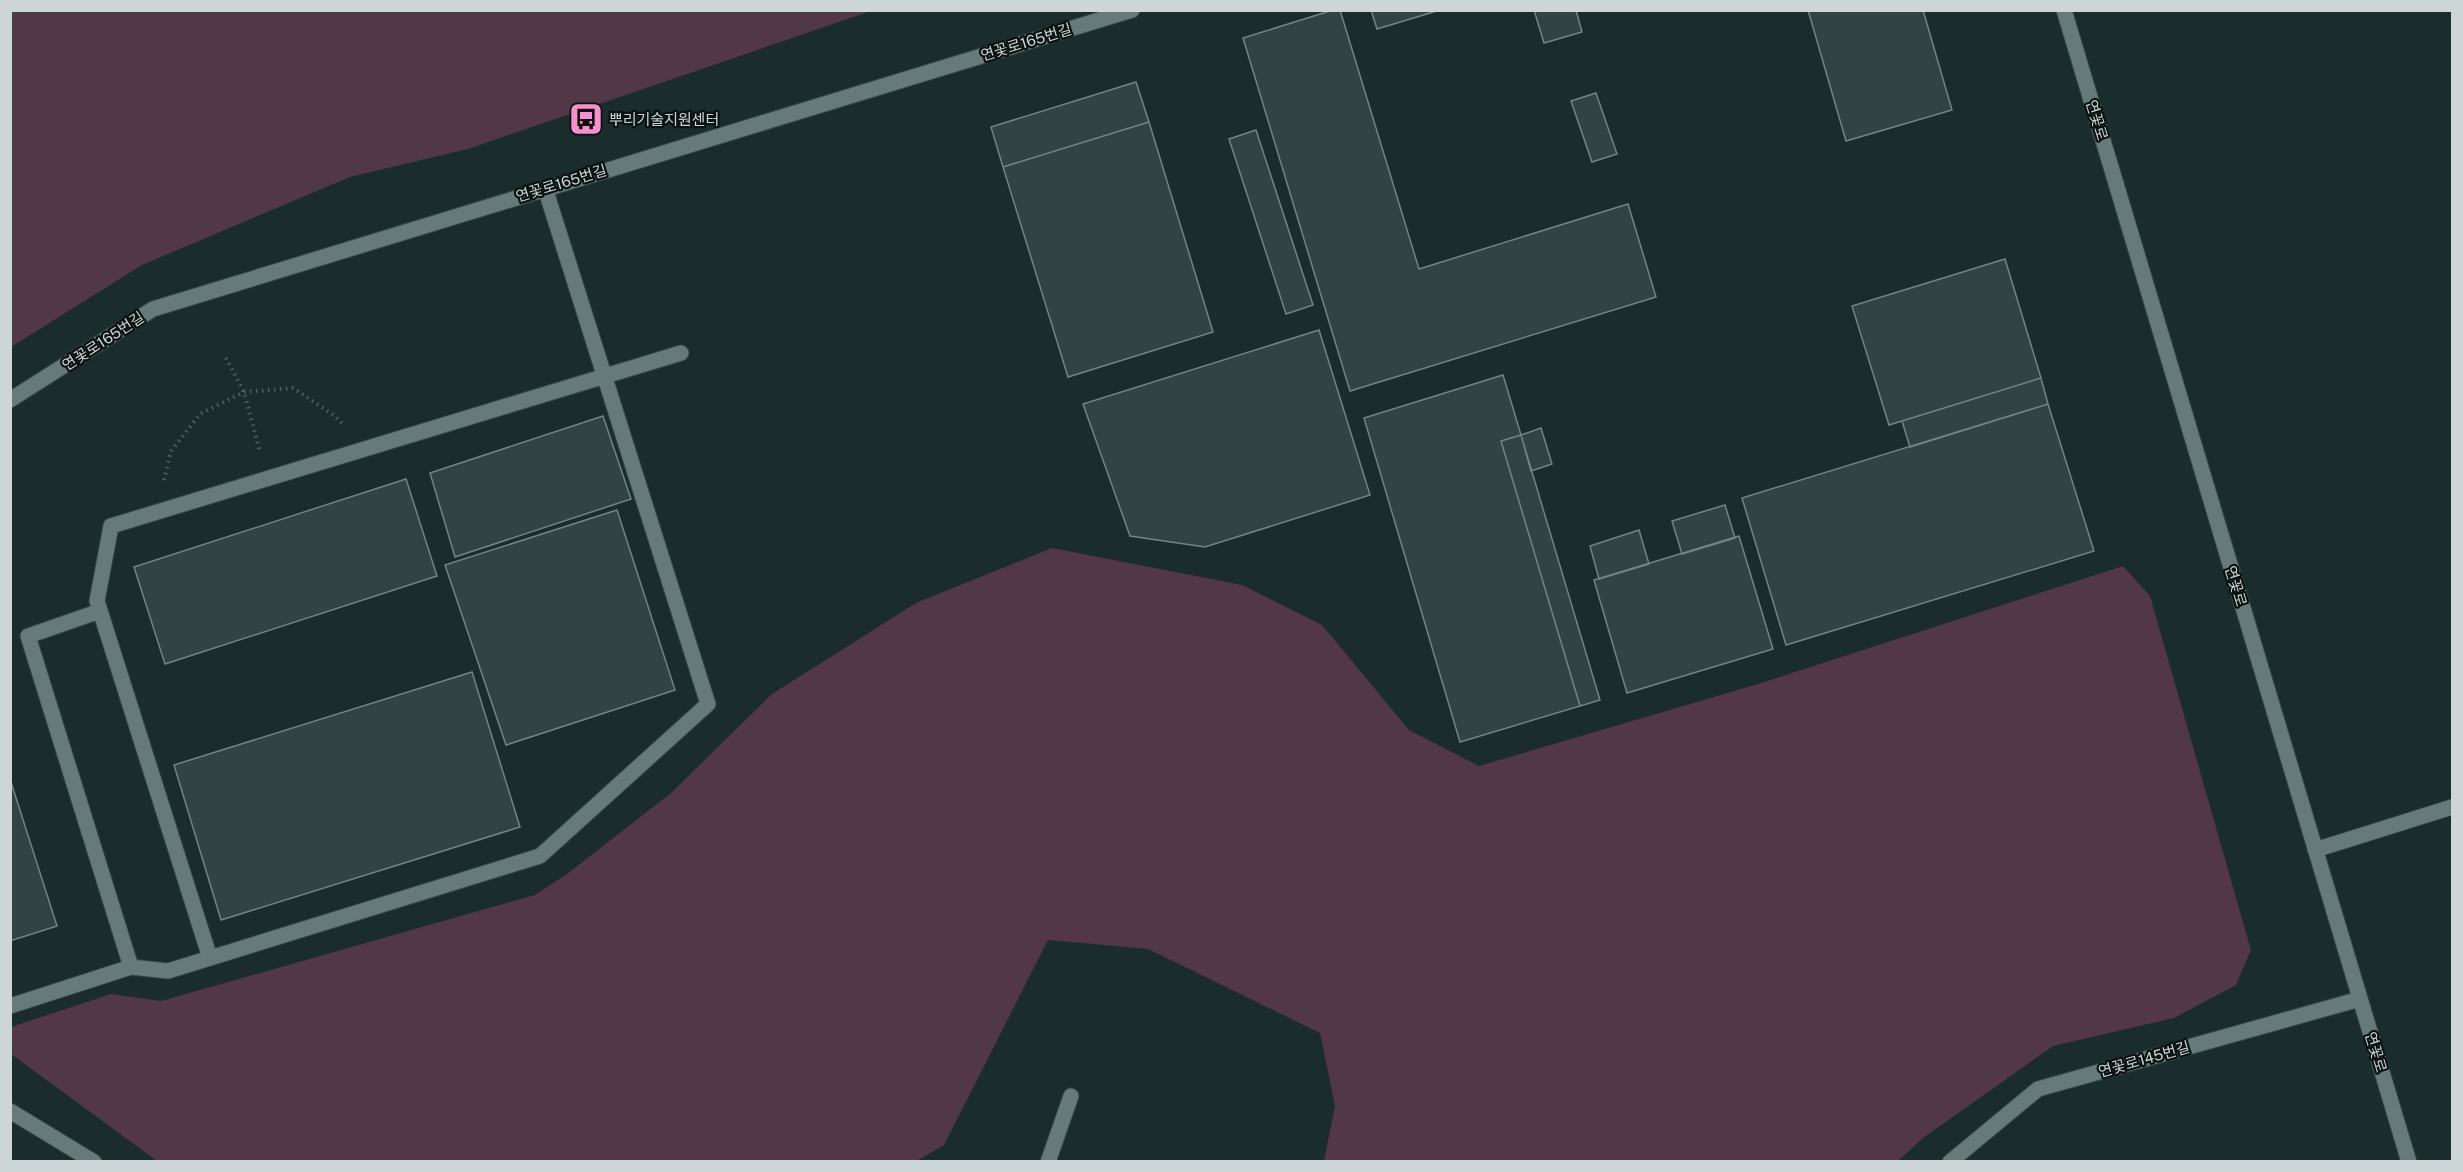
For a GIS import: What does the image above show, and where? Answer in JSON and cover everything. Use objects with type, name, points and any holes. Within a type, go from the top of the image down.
[{"type":"street","name":"연꽃로165번길","points":[[10,400],[153,309],[1132,10]]},
{"type":"street","name":"연꽃로","points":[[2064,10],[2409,1161]]},
{"type":"street","points":[[10,1006],[131,967],[168,971],[540,856],[708,704],[607,377],[545,188]]},
{"type":"street","points":[[210,958],[97,601],[111,526],[681,353]]},
{"type":"street","points":[[100,611],[28,636],[131,967]]},
{"type":"street","points":[[2315,850],[2452,807]]},
{"type":"street","name":"연꽃로145번길","points":[[1950,1161],[2038,1089],[2360,999]]},
{"type":"street","points":[[1048,1161],[1071,1096]]},
{"type":"street","points":[[10,1111],[94,1161]]},
{"type":"path","points":[[226,358],[244,392],[267,479]]},
{"type":"path","points":[[162,510],[162,488],[171,451],[200,414],[244,392],[292,388],[332,414],[368,449]]},
{"type":"shaded area","points":[[11,10],[871,11],[468,149],[350,177],[142,265],[11,347]]},
{"type":"shaded area","points":[[1052,548],[1242,585],[1322,625],[1409,730],[1479,766],[1758,684],[2123,566],[2150,596],[2251,950],[2236,985],[2174,1018],[2053,1046],[1923,1138],[1897,1162],[1324,1161],[1335,1106],[1320,1033],[1148,949],[1048,940],[944,1145],[917,1161],[157,1161],[11,1054],[11,1027],[111,994],[161,1001],[535,895],[567,874],[671,793],[772,694],[916,603]]},
{"type":"building","points":[[1333,10],[1340,10],[1419,269],[1628,204],[1656,297],[1350,391],[1243,38]]},
{"type":"building","points":[[1371,10],[1440,10],[1377,29]]},
{"type":"building","points":[[1534,10],[1576,10],[1582,32],[1544,43]]},
{"type":"building","points":[[1808,10],[1923,10],[1952,110],[1846,141]]},
{"type":"building","points":[[1136,82],[1149,122],[1003,167],[991,127]]},
{"type":"building","points":[[1596,93],[1617,154],[1592,162],[1571,101]]},
{"type":"building","points":[[1149,122],[1213,332],[1068,377],[1003,167]]},
{"type":"building","points":[[1256,130],[1313,305],[1286,314],[1229,139]]},
{"type":"building","points":[[2005,259],[2041,378],[1889,425],[1852,306]]},
{"type":"building","points":[[1319,330],[1370,495],[1205,547],[1130,536],[1083,404]]},
{"type":"building","points":[[1503,375],[1521,435],[1501,441],[1580,706],[1460,742],[1364,418]]},
{"type":"building","points":[[2041,378],[2048,404],[1910,447],[1902,421]]},
{"type":"building","points":[[2048,404],[2094,551],[1786,645],[1742,498]]},
{"type":"building","points":[[603,416],[631,499],[455,557],[430,473]]},
{"type":"building","points":[[1541,428],[1552,464],[1531,471],[1521,435]]},
{"type":"building","points":[[1521,435],[1600,700],[1580,706],[1501,441]]},
{"type":"building","points":[[406,479],[437,576],[165,664],[134,567]]},
{"type":"building","points":[[1725,505],[1735,538],[1682,554],[1672,521]]},
{"type":"building","points":[[617,510],[675,690],[506,745],[445,565]]},
{"type":"building","points":[[1639,530],[1649,564],[1599,579],[1590,546]]},
{"type":"building","points":[[1739,536],[1773,649],[1627,693],[1594,580]]},
{"type":"building","points":[[472,672],[520,827],[221,920],[174,765]]},
{"type":"building","points":[[10,779],[57,926],[10,941]]},
{"type":"place","name":"뿌리기술지원센터","points":[[586,119]]}]
